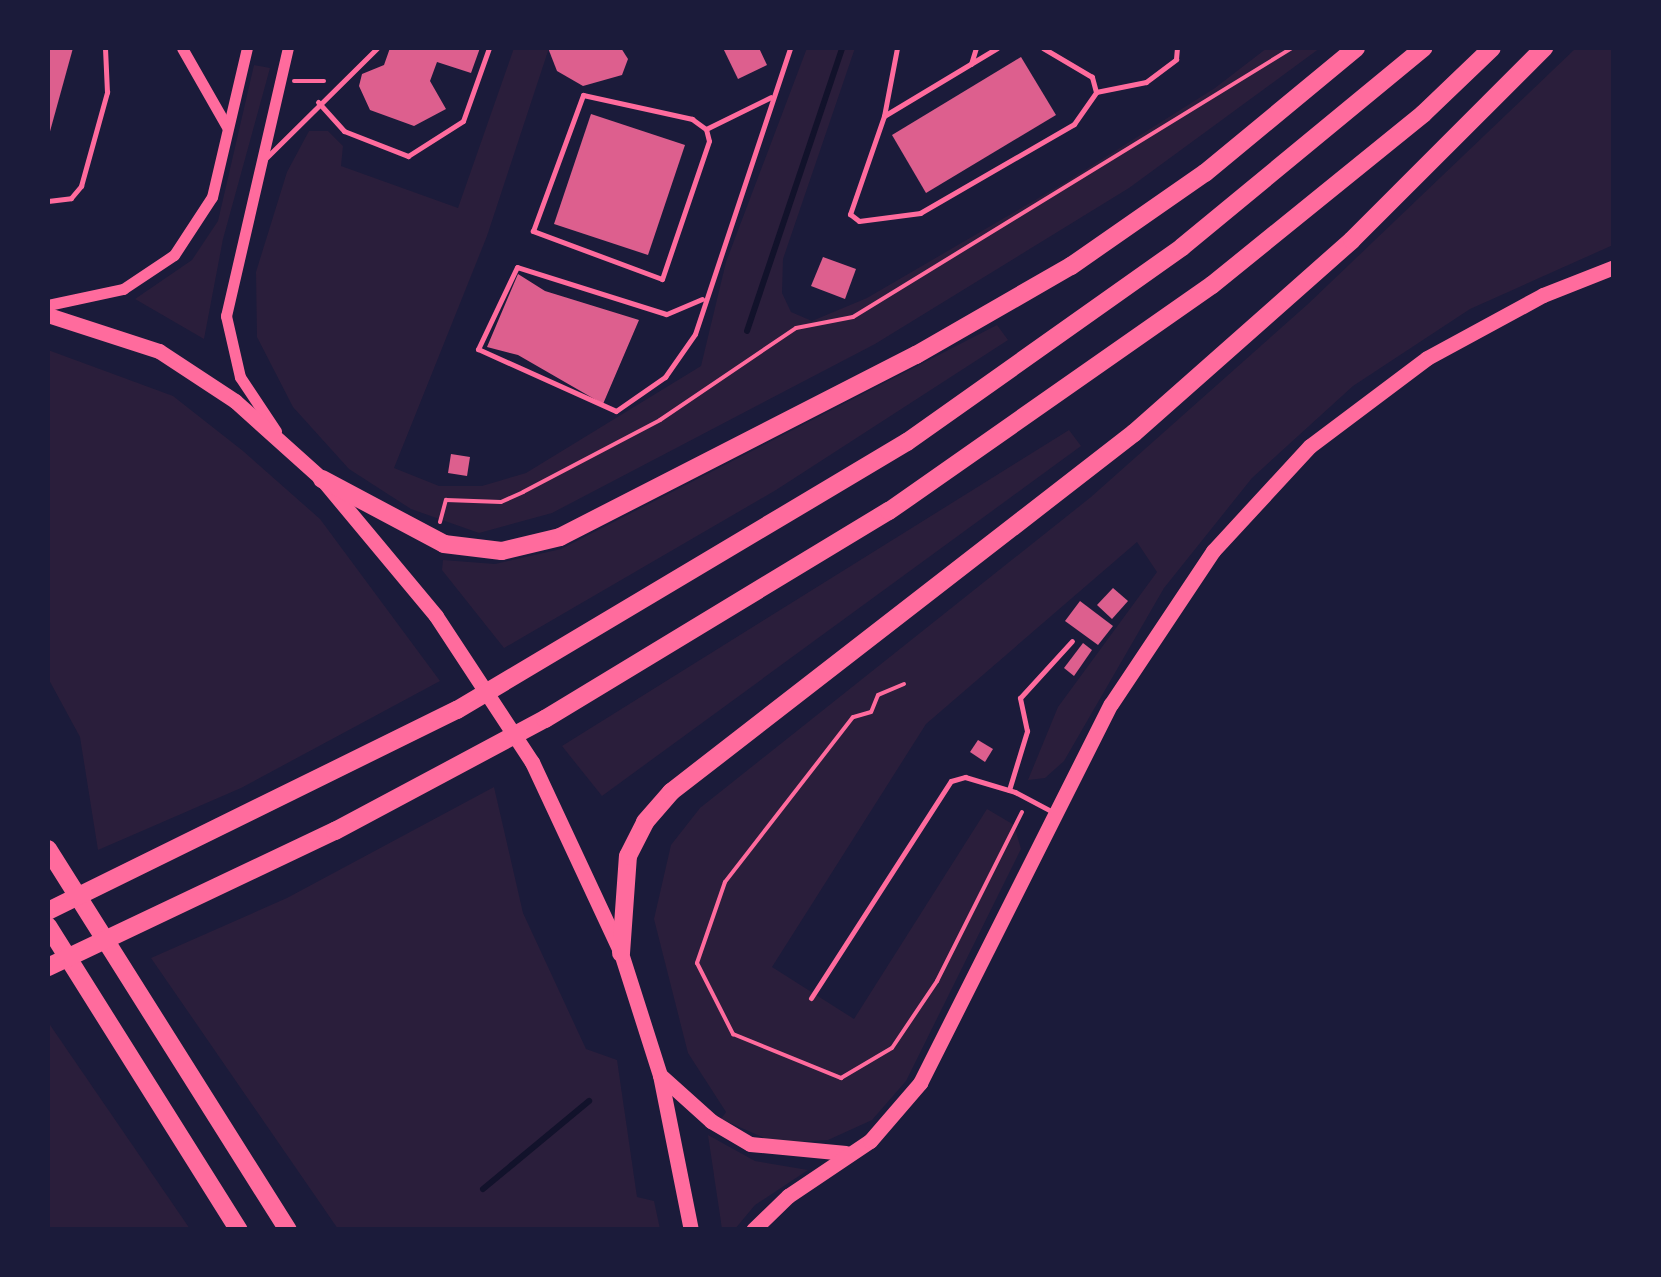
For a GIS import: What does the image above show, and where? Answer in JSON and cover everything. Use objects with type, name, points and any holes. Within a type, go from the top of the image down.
[{"type":"highway","points":[[322,478],[444,544],[502,550],[560,537],[916,354],[1071,266],[1205,173],[1356,48]]},
{"type":"highway","points":[[48,911],[178,852],[457,710],[907,442],[1182,246],[1422,48]]},
{"type":"highway","points":[[48,967],[204,896],[545,719],[1029,418],[1315,204],[1492,48]]},
{"type":"highway","points":[[621,953],[628,856],[645,822],[671,792],[1134,433],[1352,240],[1544,48]]},
{"type":"highway","points":[[48,849],[288,1230]]},
{"type":"highway","points":[[48,926],[239,1230]]},
{"type":"main road","points":[[753,1230],[894,1119],[920,1083],[1053,812],[1184,588],[1310,446],[1427,358],[1543,294],[1614,268]]},
{"type":"main road","points":[[48,315],[159,352],[278,435],[322,478],[436,616],[508,724],[574,845],[621,953],[660,1075],[691,1230]]},
{"type":"main road","points":[[660,1075],[711,1121],[750,1144],[846,1153]]},
{"type":"street","points":[[182,48],[227,128]]},
{"type":"street","points":[[48,305],[123,289],[174,256],[212,197],[247,48]]},
{"type":"street","points":[[278,435],[240,377],[226,334],[232,278],[288,48]]},
{"type":"lane","points":[[48,200],[71,198],[81,186],[107,92],[106,48]]},
{"type":"lane","points":[[262,162],[318,102],[377,48]]},
{"type":"lane","points":[[318,102],[344,131],[408,156],[463,121],[490,48]]},
{"type":"lane","points":[[702,299],[666,314],[518,267],[478,349],[616,411],[680,361],[702,299],[790,48]]},
{"type":"lane","points":[[897,48],[884,116],[850,214],[859,221],[920,214],[954,198],[1056,138],[1096,92],[1146,82],[1176,60],[1177,48]]},
{"type":"lane","points":[[971,65],[976,48]]},
{"type":"lane","points":[[884,116],[997,48]]},
{"type":"lane","points":[[1044,48],[1092,77],[1096,92]]},
{"type":"lane","points":[[582,95],[692,119],[706,129],[708,141],[662,279],[533,231],[582,95]]},
{"type":"lane","points":[[706,129],[773,96]]},
{"type":"lane","points":[[1008,790],[1026,731],[1020,698],[1072,641]]},
{"type":"lane","points":[[811,998],[951,781],[965,777],[1008,790],[1053,812]]},
{"type":"path","points":[[439,526],[446,500],[501,502],[524,492],[660,420],[796,328],[853,317],[1292,48]]},
{"type":"path","points":[[294,81],[338,83]]},
{"type":"path","points":[[904,684],[878,695],[871,712],[853,717],[725,882],[697,963],[733,1034],[841,1078],[892,1048],[937,981],[1030,800]]},
{"type":"shaded area","points":[[514,48],[549,48],[487,236],[394,468],[439,486],[482,486],[526,473],[701,366],[726,262],[807,48],[855,48],[783,259],[782,293],[791,312],[812,321],[867,298],[1066,182],[1215,88],[1267,48],[1320,48],[1129,188],[875,344],[552,513],[479,533],[411,509],[349,469],[293,407],[257,337],[256,272],[287,172],[309,131],[328,131],[343,146],[341,166],[458,208]]},
{"type":"shaded area","points":[[1576,48],[1613,48],[1613,245],[1470,309],[1353,386],[1252,478],[1164,588],[1064,761],[1045,778],[1028,780],[1058,707],[1157,572],[1137,542],[926,724],[772,967],[854,1019],[987,809],[1014,825],[1021,849],[906,1081],[872,1120],[828,1140],[776,1143],[721,1119],[726,1112],[688,1053],[654,919],[671,845],[700,808],[1091,497],[1308,304]]},
{"type":"shaded area","points":[[254,65],[270,68],[223,239],[204,339],[135,299],[192,260],[218,221]]},
{"type":"shaded area","points":[[997,325],[1008,340],[776,490],[504,648],[442,570],[443,560],[495,564],[561,549]]},
{"type":"shaded area","points":[[48,350],[173,396],[243,451],[320,519],[440,681],[241,788],[98,850],[80,737],[48,678]]},
{"type":"shaded area","points":[[1069,430],[1081,446],[602,796],[562,746]]},
{"type":"shaded area","points":[[494,787],[523,913],[586,1049],[617,1060],[637,1197],[654,1201],[660,1229],[338,1229],[151,958],[287,898]]},
{"type":"shaded area","points":[[48,1022],[190,1229],[48,1229]]},
{"type":"shaded area","points":[[708,1135],[755,1161],[808,1170],[755,1205],[735,1229],[722,1229]]},
{"type":"building","points":[[48,48],[73,48],[49,135],[48,135]]},
{"type":"building","points":[[390,48],[480,48],[471,73],[437,62],[430,81],[446,109],[414,126],[370,110],[359,86],[362,74],[384,65]]},
{"type":"building","points":[[548,48],[621,48],[628,59],[622,75],[583,86],[557,71]]},
{"type":"building","points":[[723,48],[759,48],[767,65],[738,79]]},
{"type":"building","points":[[1021,57],[1056,115],[926,193],[892,135]]},
{"type":"building","points":[[591,114],[685,145],[648,255],[554,224]]},
{"type":"building","points":[[823,257],[856,269],[845,299],[811,286]]},
{"type":"building","points":[[518,274],[545,291],[639,320],[603,404],[518,355],[487,347]]},
{"type":"building","points":[[451,454],[470,457],[467,476],[448,473]]},
{"type":"building","points":[[1113,588],[1128,601],[1112,619],[1097,605]]},
{"type":"building","points":[[1080,601],[1113,626],[1098,645],[1065,621]]},
{"type":"building","points":[[1083,643],[1092,650],[1074,676],[1064,668]]},
{"type":"building","points":[[978,740],[993,749],[985,762],[970,752]]},
{"type":"waterway","points":[[747,331],[842,48]]},
{"type":"waterway","points":[[483,1189],[589,1101]]}]
